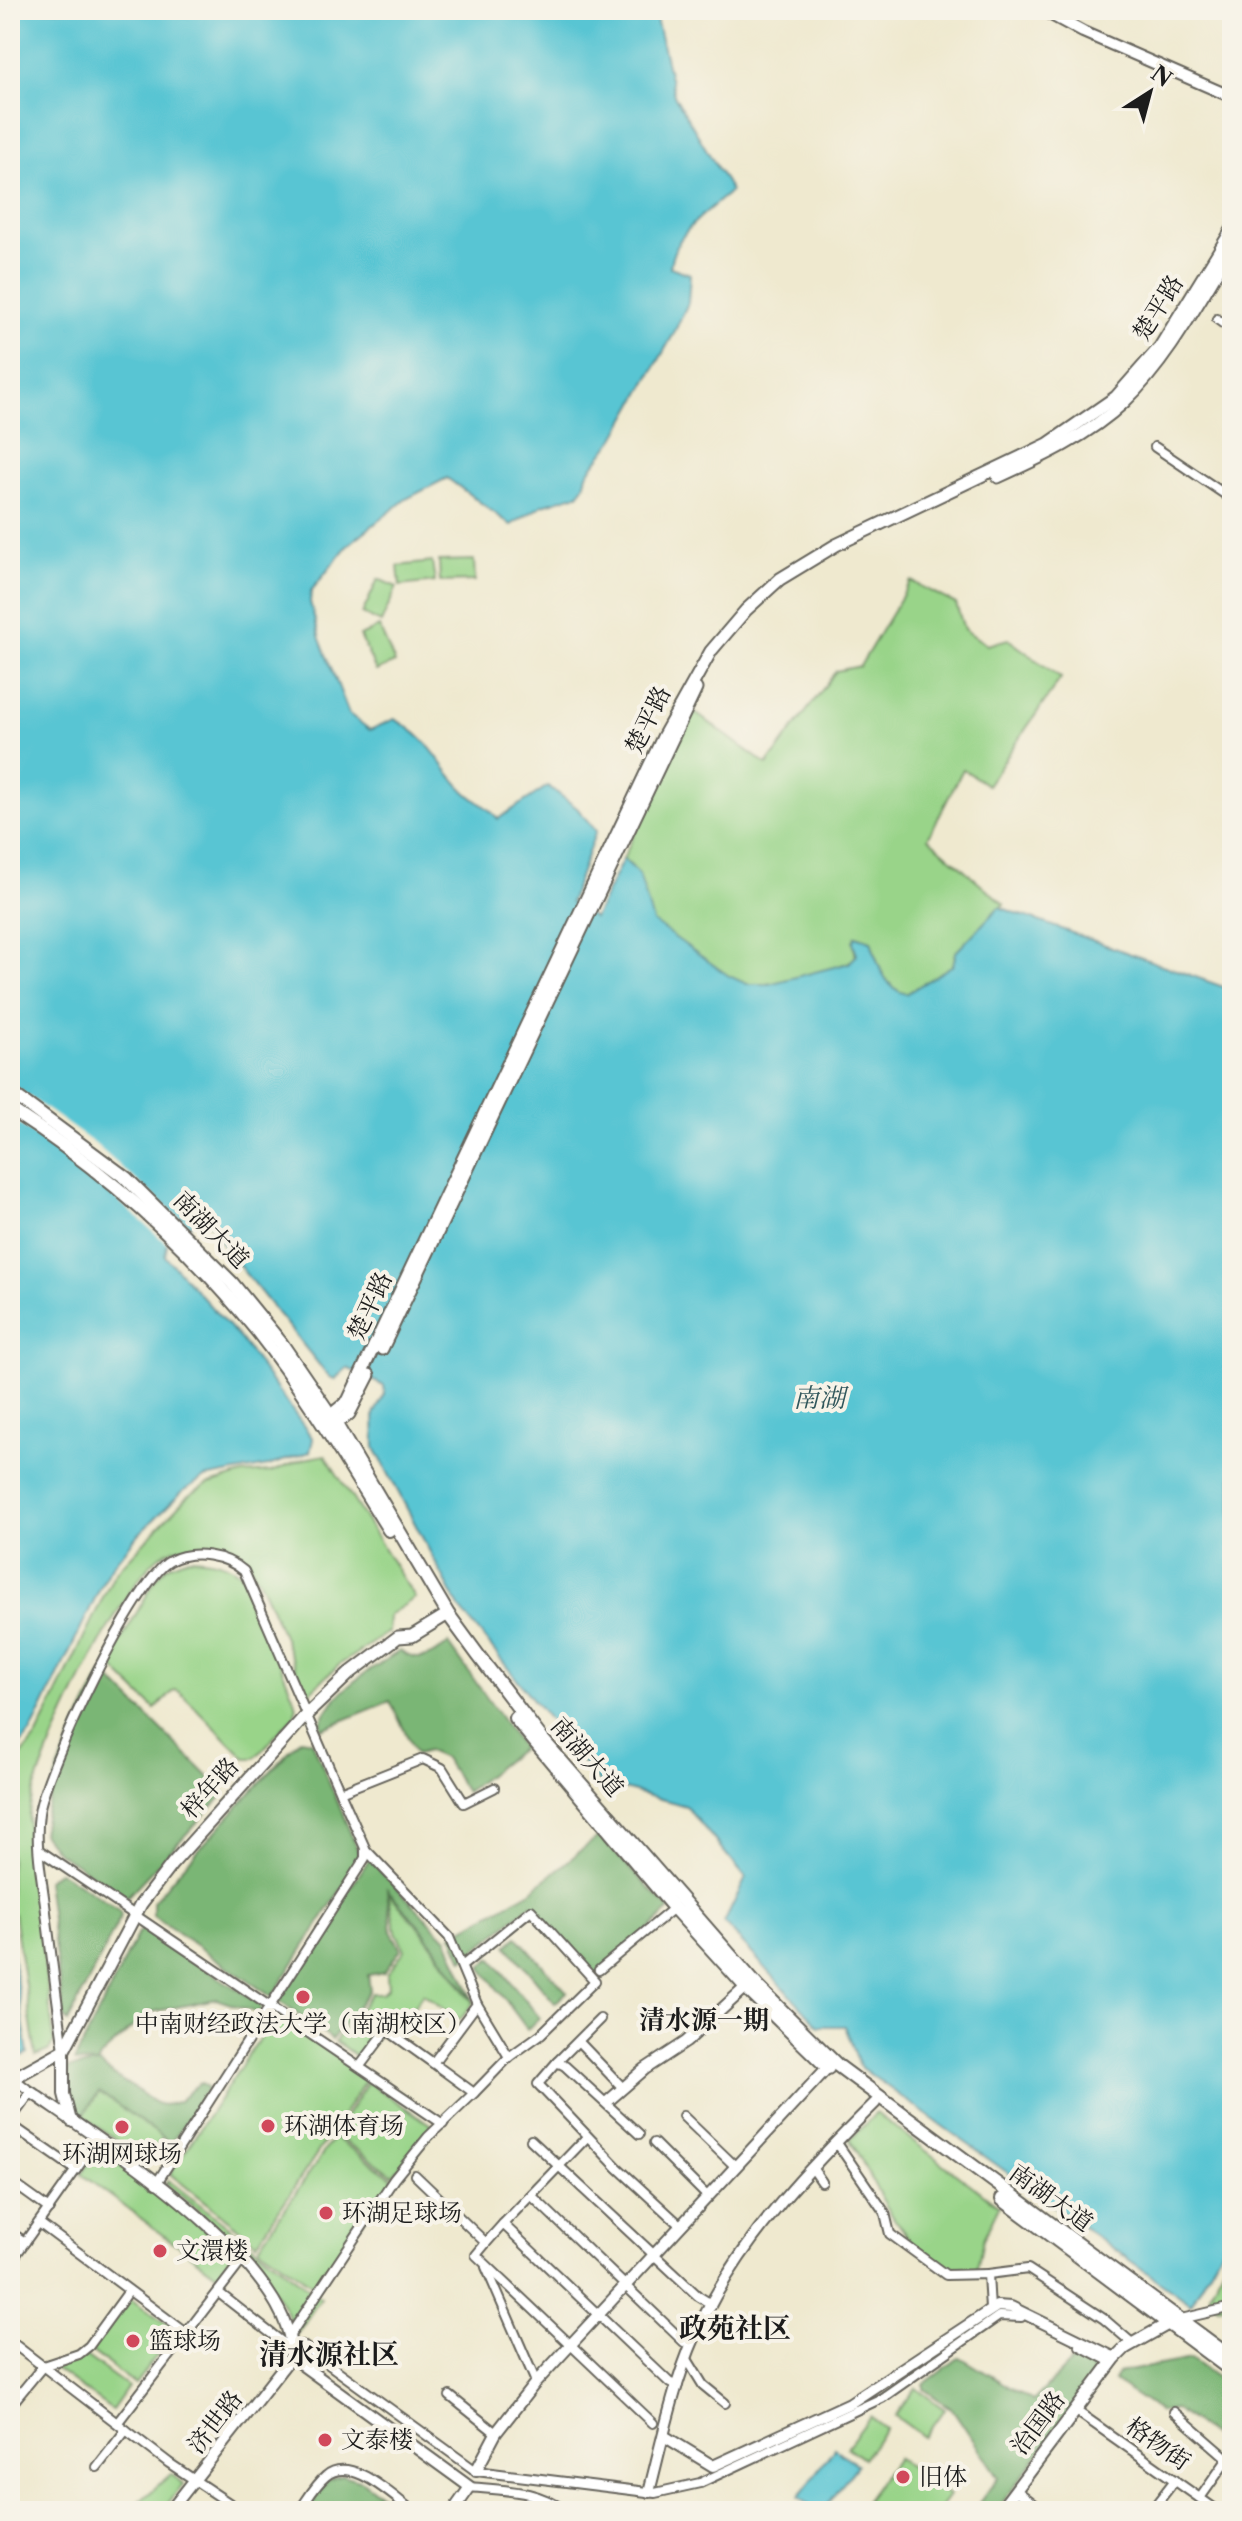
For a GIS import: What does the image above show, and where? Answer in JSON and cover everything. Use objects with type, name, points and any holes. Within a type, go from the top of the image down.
[{"type":"main road","name":"楚平路","points":[[329,1424],[349,1414],[698,671],[721,639],[757,599],[821,552],[1048,444],[1105,407],[1150,361],[1232,230]]},
{"type":"main road","name":"楚平路","points":[[646,784],[704,674],[733,634],[762,604],[825,559],[1029,463],[1095,425],[1123,403],[1156,366],[1232,247]]},
{"type":"main road","name":"南湖大道","points":[[10,1092],[104,1160],[177,1235],[257,1331],[329,1424],[445,1615],[535,1745],[746,1987],[828,2067],[875,2103],[1175,2321],[1232,2358]]},
{"type":"main road","name":"南湖大道","points":[[10,1109],[96,1170],[177,1235]]},
{"type":"main road","name":"南湖大道","points":[[445,1615],[542,1739],[759,1988],[837,2065],[1175,2321],[1232,2371]]},
{"type":"main road","name":"梓年路","points":[[64,2050],[136,1914],[172,1864],[306,1715],[350,1673],[398,1637],[412,1636],[445,1615]]},
{"type":"main road","points":[[12,2079],[64,2050]]},
{"type":"main road","name":"治国路","points":[[1000,2511],[1113,2360],[1132,2343],[1175,2321]]},
{"type":"street","points":[[1042,10],[1083,32],[1232,97]]},
{"type":"street","points":[[1217,319],[1232,330]]},
{"type":"street","points":[[1155,447],[1232,499]]},
{"type":"street","points":[[71,2121],[64,2094],[64,2050],[39,1850],[39,1811],[53,1764],[113,1642],[152,1577],[170,1561],[189,1555],[209,1555],[244,1571],[365,1848],[449,1937],[477,2004],[509,2057]]},
{"type":"street","points":[[340,1792],[423,1759],[442,1768],[464,1803],[494,1788]]},
{"type":"street","points":[[156,2184],[355,1875],[365,1858],[365,1848]]},
{"type":"street","points":[[39,1850],[443,2124]]},
{"type":"street","points":[[599,1970],[674,1908]]},
{"type":"street","points":[[290,2335],[394,2179],[509,2057],[541,2034],[595,1981],[531,1910],[462,1966]]},
{"type":"street","points":[[607,2102],[686,2042],[746,1987]]},
{"type":"street","points":[[433,2063],[477,2004]]},
{"type":"street","points":[[600,2019],[538,2084],[587,2137],[681,2226]]},
{"type":"street","points":[[360,2066],[387,2030],[474,2093]]},
{"type":"street","points":[[579,2042],[623,2088]]},
{"type":"street","points":[[557,2062],[607,2102],[639,2134]]},
{"type":"street","points":[[476,2471],[496,2433],[536,2382],[828,2067]]},
{"type":"street","points":[[12,2079],[156,2184],[244,2258],[274,2299],[295,2350],[476,2471],[649,2492],[676,2491],[700,2483],[882,2398],[999,2316],[1016,2314],[1113,2360]]},
{"type":"street","points":[[31,2092],[10,2122],[76,2170]]},
{"type":"street","points":[[649,2492],[678,2385],[711,2304],[751,2240],[875,2103]]},
{"type":"street","points":[[683,2116],[736,2167]]},
{"type":"street","points":[[587,2137],[476,2255],[653,2423]]},
{"type":"street","points":[[10,2263],[97,2140]]},
{"type":"street","points":[[531,2140],[653,2255],[711,2304]]},
{"type":"street","points":[[654,2143],[708,2197]]},
{"type":"street","points":[[837,2143],[885,2213],[890,2234],[932,2268],[946,2275],[1028,2269],[1104,2319],[1132,2343]]},
{"type":"street","points":[[813,2169],[822,2182]]},
{"type":"street","points":[[415,2175],[486,2243]]},
{"type":"street","points":[[10,2181],[49,2209]]},
{"type":"street","points":[[531,2195],[684,2342]]},
{"type":"street","points":[[39,2223],[185,2332]]},
{"type":"street","points":[[503,2224],[670,2383],[678,2385]]},
{"type":"street","points":[[10,2232],[25,2242]]},
{"type":"street","points":[[118,2422],[244,2258]]},
{"type":"street","points":[[484,2263],[536,2382]]},
{"type":"street","points":[[988,2274],[990,2309]]},
{"type":"street","points":[[10,2406],[43,2366],[85,2349],[129,2291]]},
{"type":"street","points":[[219,2293],[470,2487],[529,2492],[549,2499],[565,2511]]},
{"type":"street","points":[[664,2436],[713,2466],[850,2403],[970,2326],[990,2309],[1011,2307],[1113,2360]]},
{"type":"street","points":[[1175,2321],[1232,2307]]},
{"type":"street","points":[[10,2341],[195,2481],[241,2511]]},
{"type":"street","name":"济世路","points":[[170,2511],[295,2350]]},
{"type":"street","points":[[687,2359],[703,2385],[725,2403]]},
{"type":"street","points":[[450,2396],[496,2433]]},
{"type":"street","name":"格物街","points":[[1075,2410],[1218,2511]]},
{"type":"street","points":[[1174,2412],[1230,2457],[1200,2498]]},
{"type":"street","points":[[97,2467],[126,2430]]},
{"type":"street","points":[[299,2511],[324,2477],[340,2470],[361,2475],[413,2511]]},
{"type":"street","points":[[1151,2511],[1175,2480]]},
{"type":"street","points":[[456,2510],[470,2487]]},
{"type":"street","points":[[1016,2490],[1040,2510]]},
{"type":"green space","points":[[474,560],[475,581],[440,582],[439,561]]},
{"type":"green space","points":[[432,562],[435,582],[400,586],[398,566]]},
{"type":"green space","points":[[378,579],[397,587],[381,623],[362,614]]},
{"type":"green space","points":[[911,581],[956,604],[964,629],[987,645],[1008,639],[1061,678],[987,785],[963,769],[928,838],[1004,904],[956,952],[953,965],[906,994],[886,980],[871,941],[856,936],[853,941],[856,958],[835,967],[770,983],[748,984],[739,981],[684,948],[654,923],[646,907],[640,881],[623,859],[690,709],[767,765],[836,671],[860,666]]},
{"type":"green space","points":[[379,627],[395,663],[376,671],[360,636]]},
{"type":"green space","points":[[325,1455],[415,1598],[389,1615],[388,1632],[339,1665],[306,1695],[263,1590],[250,1567],[241,1559],[207,1546],[182,1547],[160,1556],[144,1573],[124,1601],[82,1677],[47,1756],[29,1813],[30,1862],[54,2042],[50,2050],[36,2056],[14,1914],[10,1915],[10,1770],[37,1736],[114,1574],[187,1497],[206,1485],[243,1474],[271,1472],[304,1459]]},
{"type":"green space","points":[[189,1558],[227,1565],[246,1580],[297,1706],[294,1716],[255,1758],[245,1758],[180,1692],[175,1690],[155,1709],[108,1663],[156,1579],[167,1566]]},
{"type":"green space","points":[[449,1644],[522,1748],[466,1792],[444,1758],[428,1751],[416,1754],[390,1701],[322,1729],[321,1722],[335,1700],[378,1665],[400,1651],[419,1658]]},
{"type":"green space","points":[[103,1672],[225,1793],[127,1897],[56,1851],[42,1833],[58,1770]]},
{"type":"green space","points":[[300,1739],[312,1741],[361,1858],[272,1997],[153,1916],[153,1902]]},
{"type":"green space","points":[[599,1836],[670,1910],[596,1976],[531,1905],[463,1960],[452,1935],[531,1891]]},
{"type":"green space","points":[[369,1859],[447,1939],[474,2002],[422,1929],[387,1889],[392,1933],[401,1949],[384,1972],[368,1975],[370,1990],[332,2039],[279,2001]]},
{"type":"green space","points":[[59,1871],[119,1910],[121,1916],[68,2022],[64,2018],[46,1881]]},
{"type":"green space","points":[[388,1892],[421,1930],[473,2003],[460,2020],[423,1994],[396,2030],[387,2024],[360,2059],[335,2041],[372,1993],[382,1993],[388,1988],[387,1974],[405,1950],[396,1932]]},
{"type":"green space","points":[[144,1929],[260,2004],[261,2010],[257,2013],[216,1999],[148,2013],[101,2056],[97,2064],[74,2062],[138,1933]]},
{"type":"green space","points":[[517,1937],[567,1992],[555,2003],[507,1946]]},
{"type":"green space","points":[[491,1958],[540,2018],[527,2029],[481,1967]]},
{"type":"green space","name":"环湖体育场","points":[[275,2015],[368,2077],[257,2243],[170,2174]]},
{"type":"green space","points":[[100,2064],[157,2104],[177,2102],[202,2083],[208,2088],[171,2143],[99,2092],[81,2118],[68,2108],[68,2068]]},
{"type":"green space","points":[[368,2082],[434,2127],[393,2175],[334,2134]]},
{"type":"green space","name":"环湖网球场","points":[[99,2092],[163,2137],[146,2161],[83,2116]]},
{"type":"green space","points":[[876,2113],[999,2206],[983,2239],[976,2274],[952,2270],[932,2259],[914,2244],[885,2204],[850,2140]]},
{"type":"green space","name":"环湖足球场","points":[[334,2137],[393,2178],[317,2288],[259,2247]]},
{"type":"green space","points":[[99,2149],[226,2246],[232,2256],[219,2276],[81,2174]]},
{"type":"green space","points":[[168,2180],[321,2298],[296,2335],[286,2311],[258,2269],[224,2233],[166,2184]]},
{"type":"green space","points":[[1229,2256],[1232,2304],[1218,2306],[1211,2301],[1210,2292]]},
{"type":"green space","name":"篮球场","points":[[129,2298],[176,2330],[135,2384],[91,2351]]},
{"type":"green space","points":[[1080,2353],[1106,2364],[996,2511],[973,2511],[998,2477],[953,2410],[924,2389],[924,2384],[960,2357],[1033,2401]]},
{"type":"green space","name":"篮球场","points":[[83,2354],[128,2387],[112,2410],[52,2367]]},
{"type":"green space","points":[[1191,2359],[1232,2389],[1232,2450],[1175,2409],[1160,2412],[1114,2381],[1118,2373]]},
{"type":"green space","points":[[916,2388],[944,2409],[924,2437],[895,2416]]},
{"type":"green space","points":[[870,2417],[886,2429],[863,2459],[847,2447]]},
{"type":"green space","name":"旧体","points":[[897,2458],[949,2496],[938,2511],[858,2511]]},
{"type":"green space","points":[[171,2474],[183,2484],[162,2511],[129,2511]]},
{"type":"green space","points":[[342,2475],[362,2481],[403,2511],[304,2511],[328,2480]]},
{"type":"water","name":"南湖","points":[[10,10],[654,10],[674,95],[731,191],[693,224],[673,255],[670,267],[690,274],[688,303],[615,438],[587,474],[578,494],[543,505],[511,525],[447,478],[406,499],[348,545],[311,591],[310,602],[320,639],[349,714],[370,730],[394,719],[407,727],[426,743],[455,781],[498,819],[548,786],[577,808],[596,831],[570,902],[594,918],[623,859],[639,874],[653,922],[729,976],[747,984],[769,984],[849,963],[857,955],[853,942],[856,936],[871,941],[886,980],[906,994],[953,965],[956,952],[999,907],[1232,990],[1232,2230],[1191,2304],[860,2067],[845,2026],[819,2026],[724,1923],[746,1878],[686,1806],[599,1782],[459,1607],[375,1448],[374,1414],[385,1394],[384,1386],[347,1368],[335,1379],[329,1377],[224,1247],[213,1226],[200,1217],[167,1244],[165,1256],[241,1340],[313,1439],[310,1452],[268,1466],[204,1478],[183,1491],[135,1538],[108,1571],[31,1732],[10,1757]]},
{"type":"water","points":[[10,1941],[28,2053],[10,2062]]},
{"type":"water","points":[[835,2448],[857,2465],[823,2511],[818,2511],[799,2497]]},
{"type":"pier","points":[[10,1083],[94,1143],[187,1225],[167,1244],[94,1179],[10,1117]]},
{"type":"place","name":"中南财经政法大学（南湖校区）","points":[[303,1997]]},
{"type":"place","name":"环湖体育场","points":[[268,2126]]},
{"type":"place","name":"环湖网球场","points":[[122,2127]]},
{"type":"place","name":"环湖足球场","points":[[326,2213]]},
{"type":"place","name":"文澴楼","points":[[160,2251]]},
{"type":"place","name":"篮球场","points":[[133,2341]]},
{"type":"place","name":"文泰楼","points":[[325,2440]]},
{"type":"place","name":"旧体","points":[[903,2477]]},
{"type":"district","name":"清水源一期","points":[[704,2020]]},
{"type":"district","name":"政苑社区","points":[[735,2328]]},
{"type":"district","name":"清水源社区","points":[[329,2354]]}]
